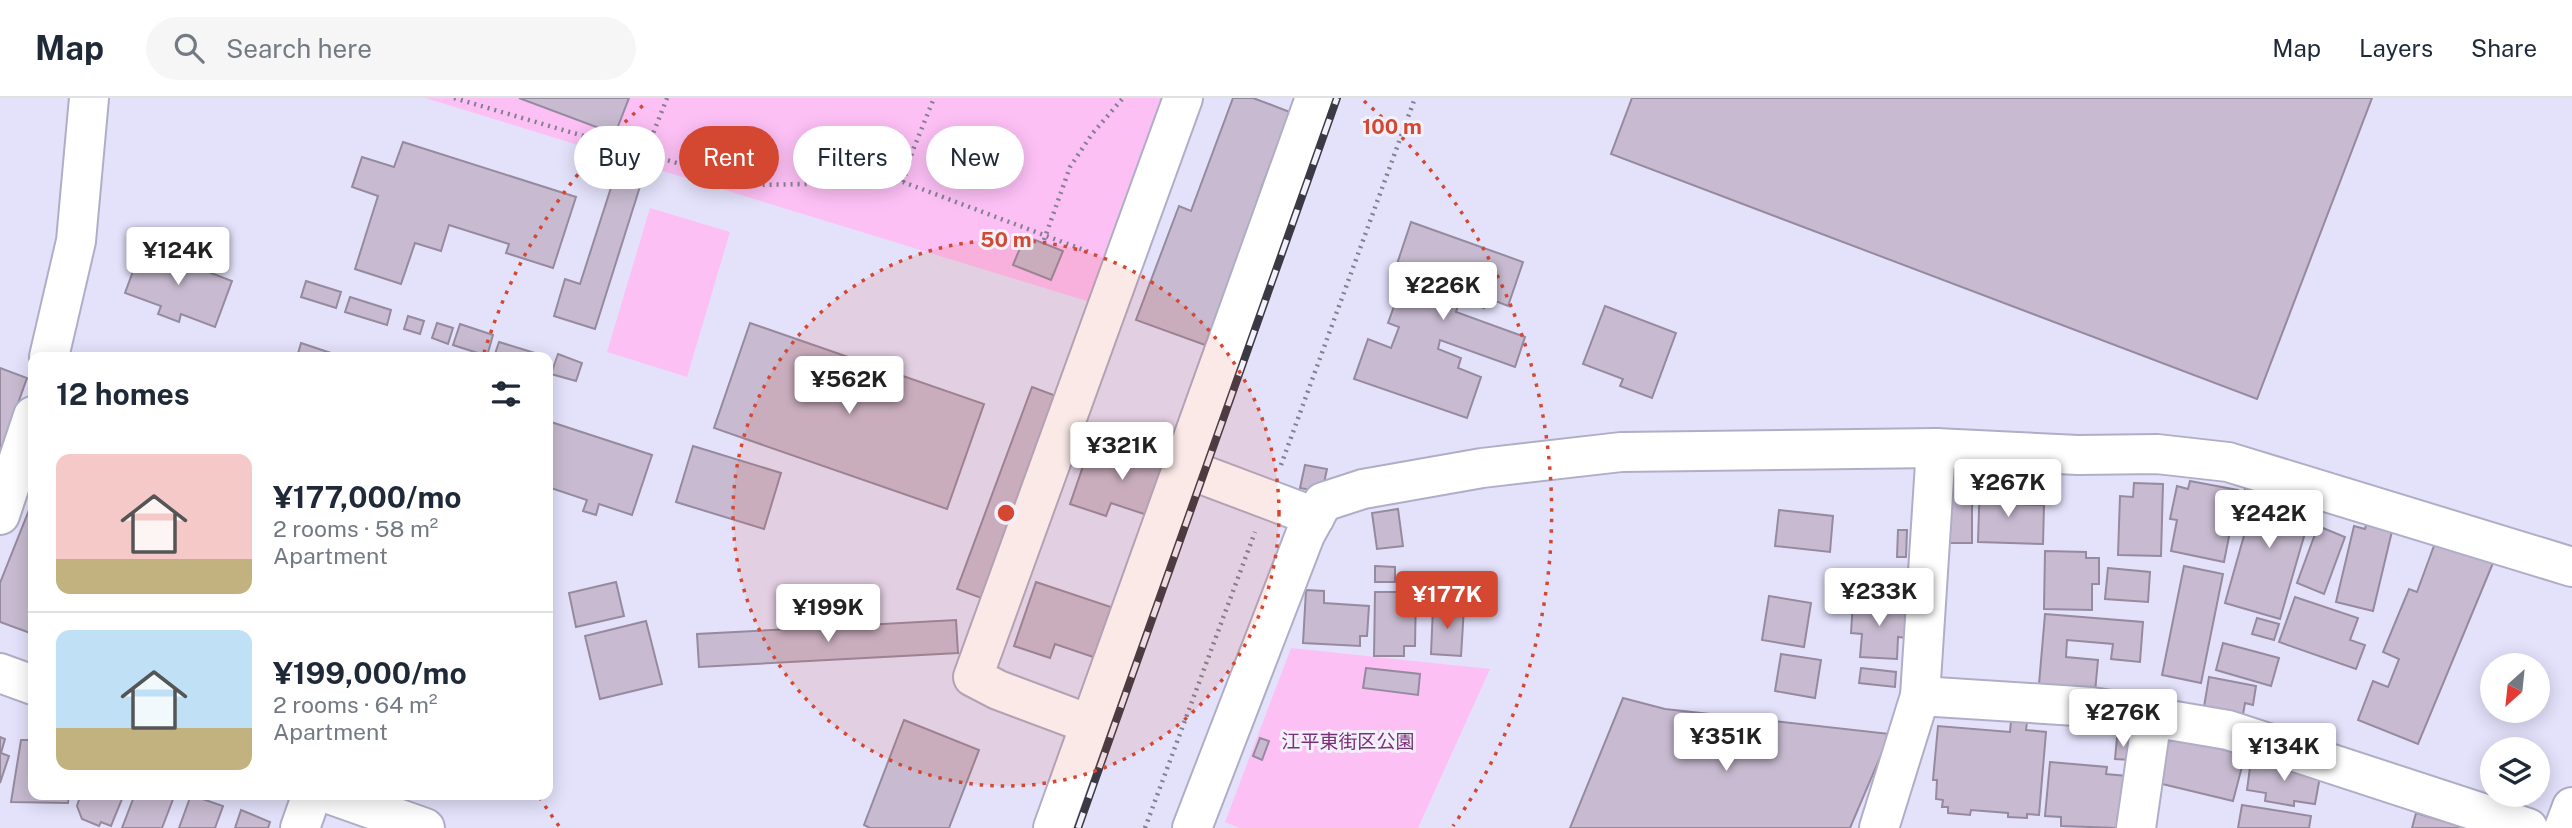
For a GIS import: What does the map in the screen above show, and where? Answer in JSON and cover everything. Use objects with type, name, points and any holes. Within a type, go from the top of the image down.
[{"type":"street","points":[[50,352],[76,241],[89,98]]},
{"type":"street","points":[[1089,724],[998,690],[973,677],[1183,98]]},
{"type":"street","points":[[1054,828],[1315,98]]},
{"type":"street","points":[[0,515],[28,431]]},
{"type":"street","points":[[1879,828],[1920,696],[1936,448]]},
{"type":"street","points":[[1192,828],[1305,535],[1324,502],[1363,489],[1482,468],[1621,452],[1936,448],[2078,455],[2157,454],[2228,462],[2572,567]]},
{"type":"street","points":[[1182,467],[1315,517]]},
{"type":"street","points":[[0,673],[28,683]]},
{"type":"street","points":[[1920,696],[2092,707],[2228,730],[2528,828]]},
{"type":"street","points":[[2136,828],[2152,717]]},
{"type":"street","points":[[300,828],[310,800]]},
{"type":"street","points":[[346,800],[425,828]]},
{"type":"street","points":[[2564,828],[2572,807]]},
{"type":"path","points":[[454,98],[574,133]]},
{"type":"path","points":[[656,126],[667,98]]},
{"type":"path","points":[[912,153],[934,98]]},
{"type":"path","points":[[1044,240],[1070,167],[1092,134],[1123,98]]},
{"type":"path","points":[[665,160],[756,185],[793,184]]},
{"type":"path","points":[[912,184],[1093,254]]},
{"type":"green space","points":[[425,98],[1164,98],[1090,302],[722,189],[779,189],[779,126],[679,126],[679,176],[665,172],[665,126],[574,126],[574,144]]},
{"type":"green space","points":[[650,208],[730,232],[687,377],[607,352]]},
{"type":"green space","name":"江平東街区公園","points":[[1291,648],[1490,669],[1418,828],[1239,828],[1225,822]]},
{"type":"building","points":[[519,98],[629,98],[618,126],[594,126]]},
{"type":"building","points":[[1233,98],[1253,98],[1290,112],[1261,189],[1273,194],[1230,280],[1205,345],[1136,320],[1179,206],[1191,211]]},
{"type":"building","points":[[1632,98],[2372,98],[2257,399],[1611,154]]},
{"type":"building","points":[[403,142],[576,197],[553,268],[506,253],[509,244],[449,225],[441,251],[415,243],[401,284],[355,269],[378,196],[352,187],[362,157],[394,167]]},
{"type":"building","points":[[611,189],[639,189],[595,329],[554,316],[565,279],[580,284]]},
{"type":"building","points":[[1411,222],[1523,262],[1508,306],[1488,298],[1484,308],[1460,300],[1456,312],[1525,337],[1515,367],[1440,340],[1438,349],[1461,358],[1458,368],[1481,377],[1467,418],[1354,379],[1368,339],[1391,348],[1399,327],[1388,323],[1401,287],[1412,292],[1420,272],[1397,264]]},
{"type":"building","points":[[1025,236],[1063,251],[1051,280],[1013,265]]},
{"type":"building","points":[[142,247],[170,258],[172,253],[200,264],[198,268],[232,281],[215,327],[181,314],[179,322],[158,314],[161,306],[125,293]]},
{"type":"building","points":[[306,281],[341,292],[336,308],[301,297]]},
{"type":"building","points":[[350,297],[391,310],[387,325],[345,312]]},
{"type":"building","points":[[1605,306],[1676,333],[1652,398],[1620,386],[1623,379],[1583,364]]},
{"type":"building","points":[[408,316],[424,321],[420,334],[404,329]]},
{"type":"building","points":[[437,323],[453,328],[448,344],[432,338]]},
{"type":"building","points":[[750,323],[984,404],[947,509],[714,428]]},
{"type":"building","points":[[460,324],[493,335],[488,352],[475,352],[453,345]]},
{"type":"building","points":[[499,342],[532,352],[496,352]]},
{"type":"building","points":[[301,343],[328,352],[298,352]]},
{"type":"building","points":[[558,354],[582,363],[576,381],[553,375]]},
{"type":"building","points":[[0,368],[27,378],[0,454]]},
{"type":"building","points":[[1032,387],[1059,397],[984,599],[957,589]]},
{"type":"building","points":[[553,423],[652,455],[632,515],[599,504],[596,515],[583,511],[587,500],[553,489]]},
{"type":"building","points":[[1092,440],[1176,469],[1159,519],[1111,503],[1106,516],[1070,504]]},
{"type":"building","points":[[693,446],[781,473],[764,529],[676,502]]},
{"type":"building","points":[[1305,465],[1327,469],[1322,492],[1300,488]]},
{"type":"building","points":[[1980,478],[1991,479],[1991,495],[2006,496],[2006,504],[2044,505],[2043,544],[1978,542]]},
{"type":"building","points":[[2190,481],[2238,490],[2224,562],[2171,551],[2177,520],[2170,519],[2177,486],[2188,489]]},
{"type":"building","points":[[1948,482],[1972,483],[1972,543],[1947,543]]},
{"type":"building","points":[[2247,482],[2314,502],[2280,619],[2225,603],[2252,507],[2241,503]]},
{"type":"building","points":[[2134,483],[2163,484],[2161,556],[2118,555],[2120,496],[2133,497]]},
{"type":"building","points":[[1398,509],[1403,546],[1377,549],[1372,513]]},
{"type":"building","points":[[1779,510],[1833,516],[1830,552],[1775,546]]},
{"type":"building","points":[[28,513],[28,632],[0,622],[0,583]]},
{"type":"building","points":[[2367,521],[2393,527],[2373,611],[2336,602],[2354,526],[2365,529]]},
{"type":"building","points":[[2318,526],[2345,537],[2324,594],[2297,583]]},
{"type":"building","points":[[1898,530],[1907,530],[1906,557],[1897,557]]},
{"type":"building","points":[[2435,543],[2493,563],[2418,744],[2358,720],[2373,681],[2388,687],[2399,659],[2383,652],[2409,589],[2417,592]]},
{"type":"building","points":[[2045,551],[2086,552],[2086,558],[2099,558],[2099,584],[2092,584],[2092,610],[2044,609]]},
{"type":"building","points":[[1375,566],[1395,567],[1395,582],[1375,582]]},
{"type":"building","points":[[2184,566],[2223,574],[2201,683],[2162,675]]},
{"type":"building","points":[[2108,568],[2150,572],[2148,602],[2105,599]]},
{"type":"building","points":[[616,582],[624,616],[576,627],[569,593]]},
{"type":"building","points":[[1036,582],[1120,610],[1102,660],[1055,644],[1050,658],[1014,646]]},
{"type":"building","points":[[1306,590],[1324,591],[1324,603],[1369,606],[1367,636],[1360,636],[1360,646],[1303,643]]},
{"type":"building","points":[[1375,592],[1416,592],[1415,646],[1404,646],[1404,656],[1374,656]]},
{"type":"building","points":[[1769,596],[1811,603],[1804,647],[1762,640]]},
{"type":"building","points":[[2295,597],[2358,618],[2350,640],[2365,645],[2356,669],[2279,642]]},
{"type":"building","points":[[1853,601],[1908,605],[1906,638],[1898,637],[1897,659],[1860,657],[1862,634],[1851,633]]},
{"type":"building","points":[[1433,607],[1464,608],[1461,656],[1431,654]]},
{"type":"building","points":[[2045,614],[2143,622],[2140,662],[2111,659],[2113,644],[2067,640],[2066,657],[2098,660],[2095,692],[2038,696]]},
{"type":"building","points":[[2257,618],[2279,624],[2274,640],[2252,634]]},
{"type":"building","points":[[956,620],[958,653],[699,667],[697,634]]},
{"type":"building","points":[[646,621],[662,684],[600,699],[585,636]]},
{"type":"building","points":[[2223,643],[2279,658],[2271,686],[2216,670]]},
{"type":"building","points":[[1781,654],[1821,660],[1815,698],[1775,691]]},
{"type":"building","points":[[1366,668],[1420,674],[1418,695],[1363,688]]},
{"type":"building","points":[[1861,668],[1896,672],[1895,687],[1859,683]]},
{"type":"building","points":[[2209,677],[2256,686],[2253,705],[2245,703],[2242,720],[2203,713]]},
{"type":"building","points":[[1623,698],[1665,709],[1890,734],[1850,828],[1570,828]]},
{"type":"building","points":[[904,720],[979,750],[949,828],[870,828],[864,825]]},
{"type":"building","points":[[2011,721],[2027,722],[2026,730],[2046,732],[2039,815],[2027,814],[2027,818],[2008,817],[2008,813],[1971,810],[1970,815],[1948,813],[1948,807],[1942,807],[1943,800],[1936,799],[1937,780],[1933,780],[1938,726],[2010,732]]},
{"type":"building","points":[[0,737],[5,739],[1,753],[9,756],[0,783]]},
{"type":"building","points":[[2173,737],[2245,755],[2233,801],[2158,783],[2164,740],[2171,741]]},
{"type":"building","points":[[1260,738],[1269,741],[1262,760],[1253,756]]},
{"type":"building","points":[[2117,738],[2132,740],[2130,760],[2115,759]]},
{"type":"building","points":[[21,740],[28,740],[28,800],[68,800],[68,803],[11,802]]},
{"type":"building","points":[[2251,760],[2321,771],[2315,804],[2294,801],[2294,806],[2265,801],[2266,793],[2247,790]]},
{"type":"building","points":[[2050,762],[2107,767],[2106,774],[2127,776],[2124,813],[2118,813],[2117,828],[2061,826],[2061,817],[2045,816]]},
{"type":"building","points":[[79,800],[122,800],[111,826],[101,822],[99,826],[82,819],[77,806]]},
{"type":"building","points":[[133,800],[173,800],[162,828],[122,828]]},
{"type":"building","points":[[189,800],[206,800],[223,806],[215,828],[179,828]]},
{"type":"building","points":[[2242,805],[2311,816],[2309,828],[2238,828]]},
{"type":"building","points":[[241,810],[270,822],[268,828],[235,828]]},
{"type":"building","points":[[2416,813],[2460,826],[2412,828]]},
{"type":"railway","points":[[1078,828],[1337,98]]}]
